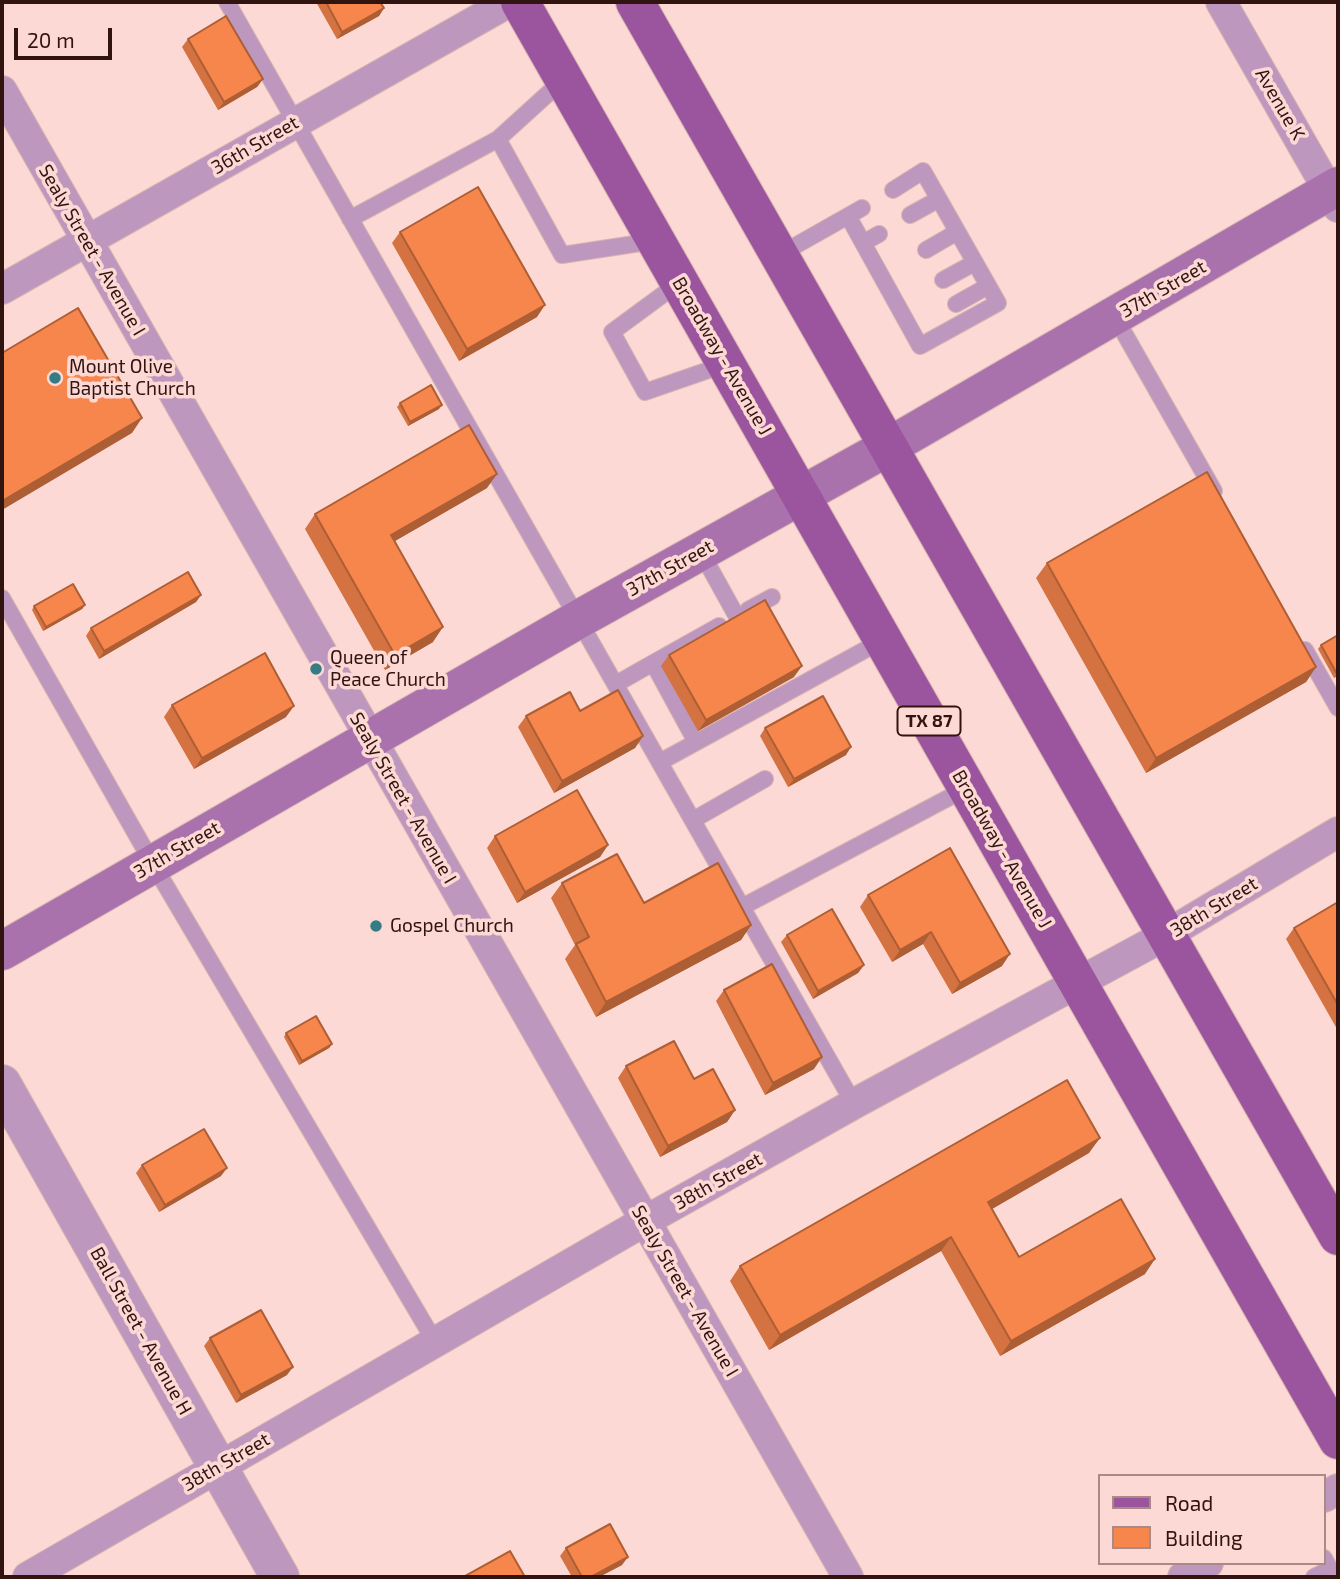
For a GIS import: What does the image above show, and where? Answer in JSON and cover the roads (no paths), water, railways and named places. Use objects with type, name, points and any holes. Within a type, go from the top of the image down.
[{"type":"main road","name":"Broadway - Avenue J","points":[[520,2],[1338,1440]]},
{"type":"main road","points":[[635,2],[1166,935],[1337,1229]]},
{"type":"main road","name":"37th Street","points":[[2,951],[579,619],[1335,195]]},
{"type":"street","name":"36th Street","points":[[2,289],[509,2]]},
{"type":"street","name":"Avenue K","points":[[1221,2],[1335,195]]},
{"type":"street","name":"Sealy Street - Avenue I","points":[[2,91],[848,1577]]},
{"type":"street","name":"38th Street","points":[[28,1577],[645,1221],[1166,935],[1338,832]]},
{"type":"street","name":"Ball Street - Avenue H","points":[[2,1084],[281,1577]]},
{"type":"street","points":[[1183,1577],[1205,1565]]},
{"type":"lane","points":[[227,2],[854,1104]]},
{"type":"lane","points":[[350,219],[498,139],[564,78]]},
{"type":"lane","points":[[498,139],[562,255],[657,241]]},
{"type":"lane","points":[[779,255],[855,212],[863,243],[888,272],[897,306],[920,346],[998,303],[923,171],[893,190]]},
{"type":"lane","points":[[910,215],[939,199]]},
{"type":"lane","points":[[926,250],[957,232]]},
{"type":"lane","points":[[863,243],[879,234]]},
{"type":"lane","points":[[943,280],[975,263]]},
{"type":"lane","points":[[680,282],[611,332],[645,391],[726,363]]},
{"type":"lane","points":[[956,304],[988,286]]},
{"type":"lane","points":[[897,306],[913,297]]},
{"type":"lane","points":[[1115,317],[1223,507]]},
{"type":"lane","points":[[911,330],[925,321]]},
{"type":"lane","points":[[701,551],[737,617]]},
{"type":"lane","points":[[616,684],[772,597]]},
{"type":"lane","points":[[2,598],[153,863],[435,1342]]},
{"type":"lane","points":[[1298,637],[1338,708]]},
{"type":"lane","points":[[660,762],[883,640]]},
{"type":"lane","points":[[653,663],[696,742]]},
{"type":"lane","points":[[693,820],[765,779]]},
{"type":"lane","points":[[742,907],[967,788]]},
{"type":"lane","points":[[1314,1577],[1330,1568]]},
{"type":"place","name":"Mount Olive Baptist Church","points":[[55,378]]},
{"type":"place","name":"Queen of Peace Church","points":[[316,669]]},
{"type":"place","name":"Gospel Church","points":[[376,926]]}]
